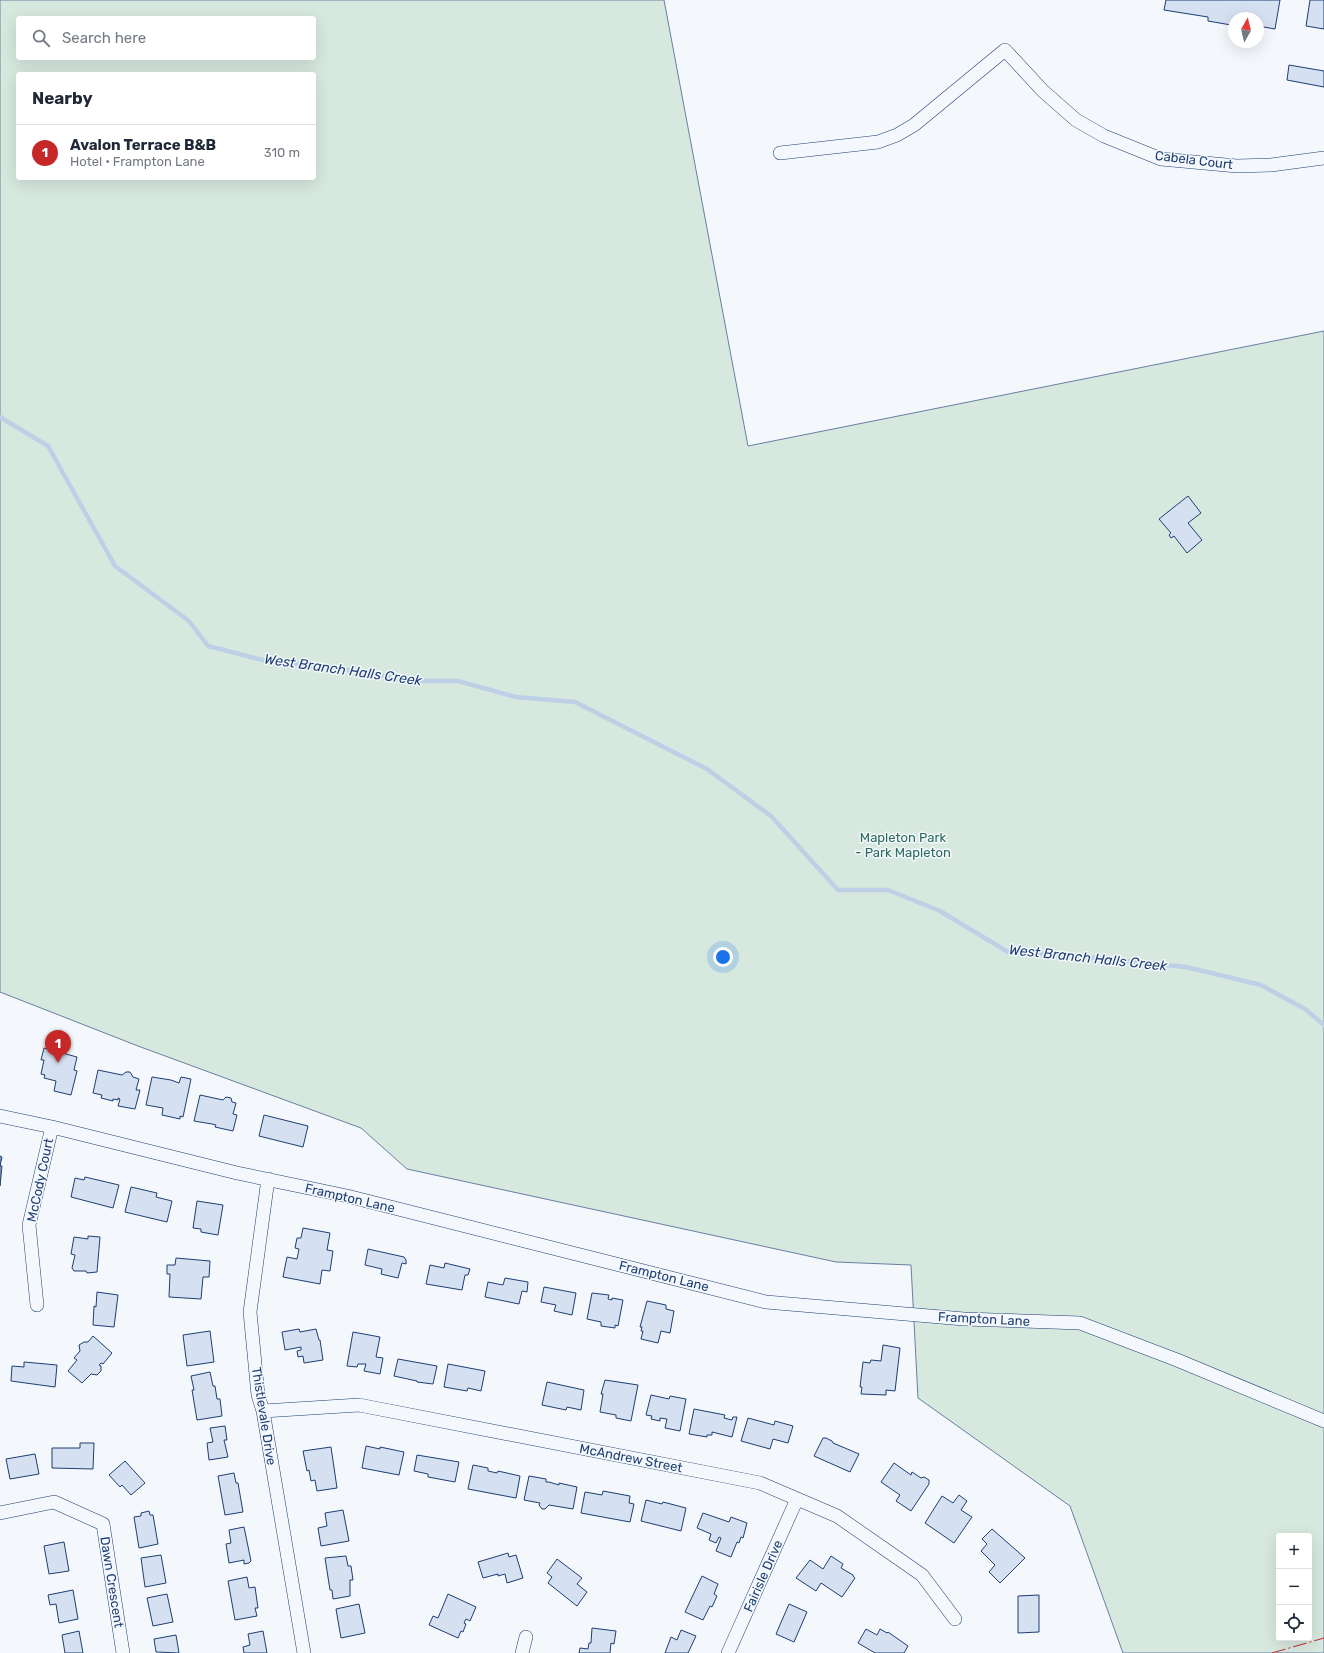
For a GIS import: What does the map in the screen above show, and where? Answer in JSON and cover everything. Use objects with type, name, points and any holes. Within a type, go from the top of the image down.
[{"type":"street","name":"Cabela Court","points":[[780,153],[878,142],[897,135],[914,125],[1005,50],[1043,91],[1076,120],[1104,136],[1161,159],[1250,166],[1271,165],[1324,158]]},
{"type":"street","name":"Frampton Lane","points":[[0,1116],[52,1127],[237,1173],[347,1196],[766,1302],[964,1320],[1080,1323],[1177,1360],[1324,1421]]},
{"type":"street","name":"McCody Court","points":[[38,1305],[29,1225],[52,1127]]},
{"type":"street","name":"Thistlevale Drive","points":[[268,1179],[250,1312],[258,1395],[263,1411],[304,1653]]},
{"type":"street","name":"McAndrew Street","points":[[263,1411],[359,1405],[760,1483],[837,1516],[922,1575],[955,1619]]},
{"type":"street","name":"Fairisle Drive","points":[[728,1653],[797,1499]]},
{"type":"street","name":"Dawn Crescent","points":[[0,1513],[54,1502],[103,1524],[124,1653]]},
{"type":"street","points":[[522,1653],[526,1637]]},
{"type":"green space","name":"Mapleton Park - Park Mapleton","points":[[0,0],[664,0],[748,446],[1324,331],[1324,1653],[1123,1653],[1070,1506],[918,1398],[911,1265],[836,1262],[407,1169],[361,1128],[138,1046],[0,992]]},
{"type":"building","points":[[1166,0],[1280,0],[1275,29],[1264,27],[1264,12],[1228,12],[1228,24],[1208,21],[1208,17],[1164,10]]},
{"type":"building","points":[[1310,0],[1324,0],[1324,29],[1306,26]]},
{"type":"building","points":[[1289,65],[1324,71],[1324,87],[1287,80]]},
{"type":"building","points":[[1188,496],[1201,513],[1188,523],[1202,540],[1187,553],[1174,536],[1171,538],[1169,535],[1171,533],[1159,519]]},
{"type":"building","points":[[44,1048],[77,1057],[74,1070],[77,1071],[71,1095],[54,1091],[56,1081],[44,1078],[45,1075],[41,1074],[44,1060],[41,1060]]},
{"type":"building","points":[[98,1070],[122,1075],[126,1072],[130,1072],[133,1077],[139,1079],[136,1090],[140,1090],[135,1109],[118,1106],[120,1099],[118,1098],[118,1100],[113,1099],[113,1101],[101,1098],[102,1095],[93,1093]]},
{"type":"building","points":[[152,1077],[179,1083],[181,1077],[191,1079],[183,1117],[180,1116],[180,1119],[162,1115],[163,1108],[146,1105]]},
{"type":"building","points":[[200,1095],[223,1100],[226,1097],[231,1098],[232,1102],[236,1103],[233,1114],[237,1115],[233,1131],[215,1127],[216,1125],[194,1121]]},
{"type":"building","points":[[264,1115],[308,1126],[303,1147],[259,1136]]},
{"type":"building","points":[[0,1166],[2,1166],[0,1186]]},
{"type":"building","points":[[85,1177],[119,1185],[113,1208],[71,1197],[75,1178],[84,1180]]},
{"type":"building","points":[[131,1187],[157,1193],[156,1197],[172,1201],[167,1222],[125,1212]]},
{"type":"building","points":[[197,1201],[223,1205],[218,1235],[201,1232],[201,1229],[193,1228]]},
{"type":"building","points":[[303,1228],[330,1233],[327,1250],[333,1251],[330,1271],[322,1270],[320,1284],[283,1277],[287,1257],[297,1259],[299,1249],[295,1248],[297,1238],[301,1238]]},
{"type":"building","points":[[88,1236],[100,1237],[97,1272],[87,1273],[86,1271],[74,1271],[72,1268],[75,1255],[71,1254],[74,1237],[88,1239]]},
{"type":"building","points":[[368,1249],[404,1257],[406,1264],[402,1263],[398,1278],[381,1274],[382,1269],[365,1265]]},
{"type":"building","points":[[176,1258],[210,1261],[209,1277],[203,1277],[201,1299],[169,1297],[170,1274],[167,1274],[167,1265],[175,1265]]},
{"type":"building","points":[[445,1263],[470,1269],[468,1275],[465,1275],[462,1290],[426,1284],[430,1265],[444,1268]]},
{"type":"building","points":[[505,1278],[528,1282],[527,1292],[522,1291],[519,1304],[485,1297],[488,1282],[503,1285]]},
{"type":"building","points":[[544,1287],[576,1293],[572,1315],[554,1311],[556,1305],[541,1302]]},
{"type":"building","points":[[97,1292],[118,1295],[114,1327],[93,1325],[94,1306],[96,1307]]},
{"type":"building","points":[[592,1293],[609,1295],[608,1299],[612,1300],[612,1298],[623,1300],[618,1326],[615,1325],[615,1328],[601,1326],[601,1322],[587,1319]]},
{"type":"building","points":[[647,1301],[666,1305],[666,1309],[674,1311],[670,1333],[661,1331],[658,1343],[641,1339],[643,1331],[641,1331],[642,1327],[640,1327]]},
{"type":"building","points":[[299,1329],[300,1332],[316,1329],[320,1340],[323,1360],[304,1363],[303,1356],[298,1357],[297,1351],[301,1350],[301,1347],[285,1350],[282,1332]]},
{"type":"building","points":[[210,1331],[214,1362],[187,1366],[183,1335]]},
{"type":"building","points":[[353,1332],[380,1337],[376,1357],[383,1358],[380,1374],[364,1371],[366,1364],[358,1364],[357,1367],[347,1366]]},
{"type":"building","points":[[93,1336],[112,1353],[103,1364],[101,1363],[99,1365],[101,1366],[101,1371],[97,1375],[91,1374],[82,1383],[68,1371],[77,1360],[74,1358],[80,1351],[79,1345],[84,1342],[88,1342]]},
{"type":"building","points":[[883,1345],[900,1348],[895,1391],[886,1390],[886,1395],[861,1394],[862,1387],[860,1387],[863,1362],[870,1363],[871,1360],[881,1361]]},
{"type":"building","points":[[398,1359],[437,1366],[433,1384],[417,1382],[394,1376]]},
{"type":"building","points":[[24,1362],[57,1365],[55,1387],[11,1381],[12,1366],[24,1367]]},
{"type":"building","points":[[448,1364],[485,1371],[481,1391],[468,1388],[467,1391],[444,1387]]},
{"type":"building","points":[[210,1372],[213,1386],[215,1386],[217,1399],[220,1399],[222,1416],[197,1420],[191,1376]]},
{"type":"building","points":[[605,1380],[638,1385],[631,1421],[616,1418],[616,1415],[600,1412],[603,1394],[601,1394]]},
{"type":"building","points":[[547,1382],[584,1390],[581,1410],[567,1407],[566,1410],[542,1405]]},
{"type":"building","points":[[651,1395],[669,1399],[670,1396],[686,1399],[680,1431],[665,1428],[667,1419],[660,1418],[660,1421],[651,1419],[652,1416],[646,1415]]},
{"type":"building","points":[[694,1409],[725,1415],[724,1418],[732,1420],[733,1417],[737,1417],[732,1437],[712,1432],[712,1435],[707,1435],[707,1437],[689,1434]]},
{"type":"building","points":[[748,1418],[774,1425],[775,1421],[793,1426],[788,1443],[773,1439],[770,1449],[741,1441]]},
{"type":"building","points":[[225,1426],[227,1440],[224,1440],[228,1457],[209,1460],[207,1443],[213,1442],[210,1428]]},
{"type":"building","points":[[823,1438],[826,1438],[833,1443],[859,1454],[850,1472],[814,1456]]},
{"type":"building","points":[[80,1443],[94,1443],[93,1469],[52,1468],[52,1448],[80,1448]]},
{"type":"building","points":[[366,1446],[404,1452],[399,1475],[362,1468]]},
{"type":"building","points":[[331,1447],[337,1488],[317,1491],[315,1480],[311,1481],[309,1470],[307,1471],[303,1451]]},
{"type":"building","points":[[35,1454],[39,1474],[10,1479],[6,1459]]},
{"type":"building","points":[[417,1455],[459,1462],[455,1482],[428,1477],[428,1474],[414,1471]]},
{"type":"building","points":[[125,1461],[145,1483],[131,1495],[122,1485],[120,1487],[109,1475]]},
{"type":"building","points":[[894,1463],[911,1475],[912,1472],[921,1478],[924,1477],[929,1480],[929,1484],[911,1511],[896,1501],[900,1495],[881,1482]]},
{"type":"building","points":[[473,1465],[488,1468],[488,1471],[497,1473],[498,1471],[520,1476],[516,1498],[468,1489]]},
{"type":"building","points":[[234,1473],[236,1483],[238,1483],[243,1512],[225,1515],[218,1476]]},
{"type":"building","points":[[529,1476],[546,1479],[546,1482],[559,1485],[559,1483],[577,1487],[573,1509],[549,1505],[545,1509],[542,1509],[539,1505],[540,1503],[524,1500]]},
{"type":"building","points":[[603,1491],[630,1496],[629,1503],[634,1504],[630,1522],[581,1513],[585,1492],[602,1495]]},
{"type":"building","points":[[959,1495],[967,1501],[961,1510],[972,1517],[954,1543],[925,1523],[942,1496],[953,1503]]},
{"type":"building","points":[[646,1500],[662,1504],[663,1502],[686,1508],[681,1531],[641,1521]]},
{"type":"building","points":[[343,1510],[349,1541],[321,1546],[318,1528],[327,1526],[325,1513]]},
{"type":"building","points":[[149,1511],[150,1515],[153,1515],[158,1544],[139,1548],[134,1517],[141,1516],[141,1513]]},
{"type":"building","points":[[703,1513],[729,1522],[731,1517],[747,1523],[743,1538],[741,1537],[739,1543],[737,1542],[731,1557],[716,1551],[721,1538],[719,1537],[716,1543],[709,1540],[711,1534],[697,1528]]},
{"type":"building","points":[[244,1527],[251,1561],[244,1564],[244,1560],[229,1563],[226,1544],[231,1543],[229,1530]]},
{"type":"building","points":[[992,1529],[1025,1558],[1000,1583],[989,1572],[995,1565],[981,1551],[987,1544],[982,1539]]},
{"type":"building","points":[[64,1542],[69,1571],[49,1574],[44,1546]]},
{"type":"building","points":[[508,1553],[509,1557],[516,1555],[523,1578],[507,1583],[505,1574],[498,1576],[498,1574],[483,1578],[478,1562]]},
{"type":"building","points":[[161,1555],[166,1583],[145,1587],[141,1558]]},
{"type":"building","points":[[346,1556],[348,1566],[351,1566],[353,1580],[350,1580],[350,1596],[333,1599],[332,1590],[330,1590],[325,1558]]},
{"type":"building","points":[[831,1556],[843,1564],[841,1568],[853,1575],[855,1578],[842,1597],[821,1583],[816,1591],[796,1578],[810,1560],[823,1569]]},
{"type":"building","points":[[557,1559],[582,1578],[577,1584],[587,1592],[577,1606],[548,1583],[552,1577],[547,1573]]},
{"type":"building","points":[[702,1576],[718,1584],[714,1594],[717,1596],[712,1607],[710,1606],[703,1620],[685,1612]]},
{"type":"building","points":[[247,1577],[249,1588],[255,1587],[258,1608],[255,1608],[257,1616],[235,1620],[228,1581]]},
{"type":"building","points":[[73,1590],[78,1619],[59,1623],[56,1604],[50,1605],[48,1595]]},
{"type":"building","points":[[167,1594],[173,1622],[153,1626],[147,1598]]},
{"type":"building","points":[[448,1594],[476,1607],[470,1621],[466,1619],[463,1632],[461,1631],[458,1638],[429,1625],[433,1616],[438,1618]]},
{"type":"building","points":[[1039,1595],[1039,1632],[1018,1633],[1018,1596]]},
{"type":"building","points":[[359,1604],[365,1633],[341,1638],[336,1609]]},
{"type":"building","points":[[789,1604],[807,1612],[794,1642],[776,1634]]},
{"type":"building","points":[[592,1628],[616,1631],[614,1644],[611,1643],[610,1653],[579,1653],[580,1648],[588,1649],[589,1643],[591,1643]]},
{"type":"building","points":[[866,1629],[877,1635],[880,1629],[887,1633],[888,1632],[908,1646],[904,1653],[875,1653],[858,1643]]},
{"type":"building","points":[[681,1630],[696,1636],[688,1653],[665,1653],[671,1637],[677,1640]]},
{"type":"building","points":[[79,1631],[83,1653],[65,1653],[62,1635]]},
{"type":"building","points":[[263,1631],[267,1653],[244,1653],[243,1647],[250,1645],[248,1634]]},
{"type":"building","points":[[176,1635],[179,1653],[156,1652],[154,1639]]},
{"type":"waterway","name":"West Branch Halls Creek","points":[[0,417],[48,446],[115,566],[189,621],[208,646],[262,660],[356,671],[410,681],[458,681],[516,697],[575,702],[707,769],[771,816],[838,890],[888,890],[940,911],[1008,952],[1067,955],[1186,967],[1261,985],[1305,1009],[1324,1025]]},
{"type":"power","points":[[1272,1653],[1324,1638]]},
{"type":"place","name":"Avalon Terrace B&B","points":[[58,1063]]}]
